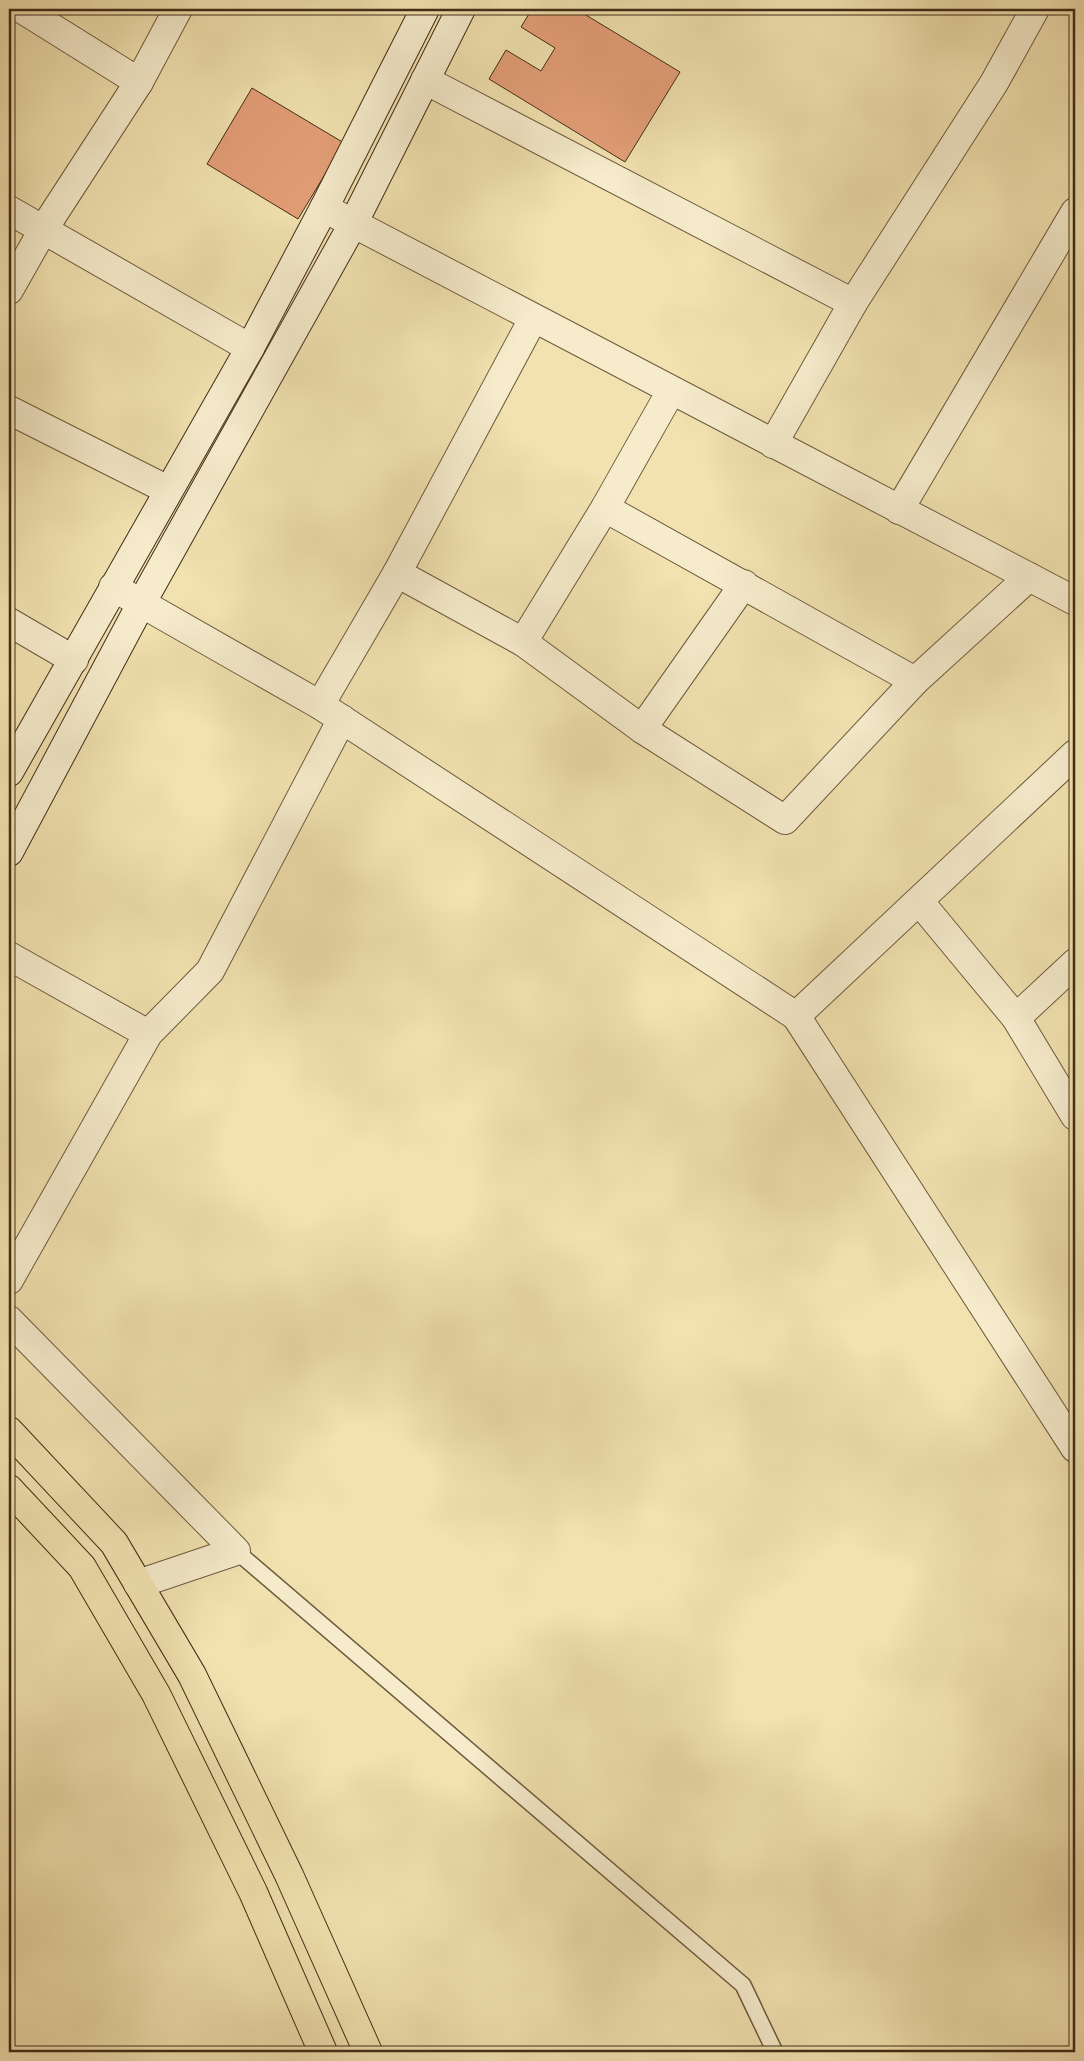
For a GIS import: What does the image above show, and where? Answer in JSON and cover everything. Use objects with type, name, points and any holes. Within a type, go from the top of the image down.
[{"type":"main road","points":[[9,1431],[114,1543],[196,1683],[289,1875],[368,2052]]},
{"type":"main road","points":[[9,1489],[82,1568],[156,1694],[253,1892],[323,2052]]},
{"type":"street","points":[[22,9],[139,82]]},
{"type":"street","points":[[9,290],[43,230],[139,82],[178,9]]},
{"type":"street","points":[[9,772],[74,660],[112,587],[250,348],[324,208],[425,9]]},
{"type":"street","points":[[9,852],[141,604],[354,224],[461,9]]},
{"type":"street","points":[[773,444],[853,303],[994,83],[1035,9]]},
{"type":"street","points":[[425,80],[853,303]]},
{"type":"street","points":[[324,208],[1075,601]]},
{"type":"street","points":[[9,210],[250,348]]},
{"type":"street","points":[[899,510],[1075,212]]},
{"type":"street","points":[[9,1280],[148,1034],[210,971],[397,573],[533,319]]},
{"type":"street","points":[[523,642],[605,508],[671,391]]},
{"type":"street","points":[[9,410],[168,490]]},
{"type":"street","points":[[605,508],[915,681]]},
{"type":"street","points":[[397,573],[523,642],[642,729],[785,820],[915,681],[1029,576]]},
{"type":"street","points":[[642,729],[744,584]]},
{"type":"street","points":[[112,587],[331,712],[796,1016],[1075,1448]]},
{"type":"street","points":[[9,622],[74,660]]},
{"type":"street","points":[[796,1016],[1075,754]]},
{"type":"street","points":[[919,900],[1016,1018],[1075,1116]]},
{"type":"street","points":[[9,956],[148,1034]]},
{"type":"street","points":[[1016,1018],[1075,963]]},
{"type":"street","points":[[9,1320],[236,1551],[138,1584]]},
{"type":"lane","points":[[236,1551],[743,1985],[775,2052]]},
{"type":"building","points":[[532,9],[576,9],[680,72],[625,162],[489,79],[506,50],[541,71],[555,48],[521,27]]},
{"type":"building","points":[[252,88],[344,143],[298,219],[207,164]]}]
